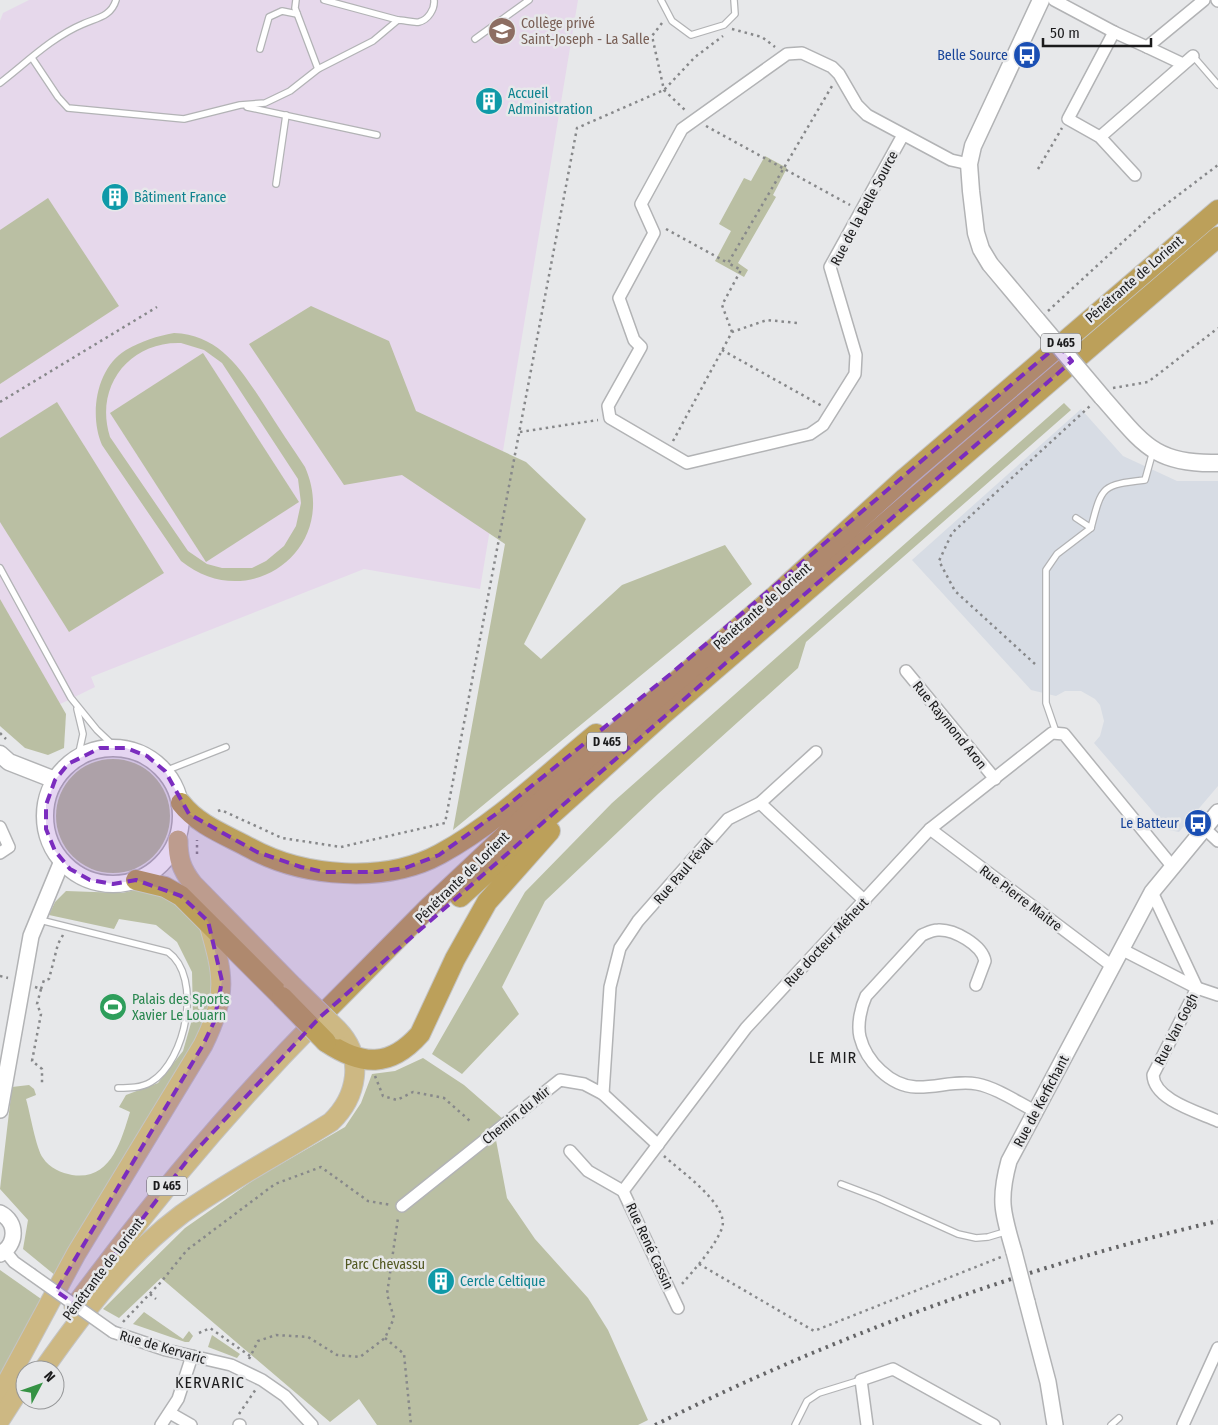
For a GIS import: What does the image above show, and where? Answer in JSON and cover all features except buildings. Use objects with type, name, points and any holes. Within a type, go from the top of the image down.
[{"type":"highway","name":"Pénétrante de Lorient","points":[[320,1017],[428,908],[583,762],[776,595],[905,478],[1218,210]]},
{"type":"highway","name":"Pénétrante de Lorient","points":[[320,1017],[440,915],[660,717],[949,466],[1218,237]]},
{"type":"highway","points":[[181,803],[189,814],[202,822],[278,861],[323,872],[378,872],[405,868],[438,855],[504,809],[673,672],[838,531],[905,478]]},
{"type":"highway","points":[[136,880],[166,888],[181,896],[288,991],[332,1036],[361,1059],[402,1052],[416,1039],[424,1028],[455,959],[487,902],[558,823],[681,715],[706,679]]},
{"type":"main road","points":[[1041,0],[972,146],[969,164],[976,233],[981,250],[990,264],[1037,320],[1096,402],[1154,451],[1174,460],[1218,463]]},
{"type":"main road","points":[[178,840],[173,851],[157,869],[136,880],[114,884],[96,882],[80,876],[62,861],[49,840],[45,817],[46,805],[55,780],[64,768],[78,757],[100,748],[115,747],[136,751],[147,756],[165,771],[177,791],[181,803],[182,815],[178,840],[178,856],[183,872],[288,991]]},
{"type":"main road","points":[[0,754],[9,762],[55,780]]},
{"type":"main road","points":[[0,1395],[76,1254],[203,1045],[214,1022],[221,999],[222,980],[220,964],[208,920]]},
{"type":"main road","name":"Pénétrante de Lorient","points":[[39,1360],[62,1324],[123,1240],[189,1158],[320,1017]]},
{"type":"main road","points":[[51,1360],[107,1285],[167,1227],[212,1195],[331,1122],[342,1111],[350,1096],[361,1059]]},
{"type":"main road","points":[[0,1421],[15,1397]]},
{"type":"main road","points":[[0,1421],[15,1404]]},
{"type":"street","points":[[1054,0],[1114,32],[1183,64]]},
{"type":"street","points":[[1147,47],[1204,0]]},
{"type":"street","points":[[1114,32],[1068,119],[1100,137],[1135,175]]},
{"type":"street","name":"Rue de la Belle Source","points":[[787,54],[802,53],[832,67],[839,74],[857,106],[867,115],[951,160],[969,164]]},
{"type":"street","points":[[610,418],[608,406],[641,347],[634,340],[618,298],[654,233],[650,220],[641,204],[682,129],[787,54]]},
{"type":"street","points":[[1100,137],[1193,56]]},
{"type":"street","name":"Rue de la Belle Source","points":[[610,418],[687,463],[810,434],[824,425],[855,374],[857,361],[830,267],[903,135]]},
{"type":"street","name":"Rue Raymond Aron","points":[[906,670],[995,780]]},
{"type":"street","points":[[1060,733],[1172,866]]},
{"type":"street","name":"Rue docteur Méheut","points":[[623,1191],[746,1028],[930,829],[995,780],[1048,736],[1060,733]]},
{"type":"street","name":"Rue Paul Féval","points":[[603,1094],[610,987],[620,948],[638,922],[728,819],[760,803],[816,752]]},
{"type":"street","points":[[760,803],[864,901]]},
{"type":"street","name":"Rue de Kerfichant","points":[[1055,1425],[1048,1382],[1002,1208],[1002,1187],[1009,1161],[1152,892],[1218,812]]},
{"type":"street","points":[[0,827],[9,847],[0,853]]},
{"type":"street","points":[[1204,828],[1218,841]]},
{"type":"street","name":"Rue Pierre Maitre","points":[[930,829],[1112,966]]},
{"type":"street","points":[[0,1110],[31,936],[62,861]]},
{"type":"street","points":[[1152,892],[1197,988]]},
{"type":"street","points":[[976,985],[986,961],[978,948],[946,931],[938,930],[922,935],[866,996],[861,1007],[860,1036],[865,1049],[872,1062],[904,1085],[916,1087],[964,1083],[980,1084],[1035,1111]]},
{"type":"street","points":[[1121,949],[1197,988],[1218,995]]},
{"type":"street","name":"Rue Van Gogh","points":[[1197,988],[1152,1075],[1156,1088],[1167,1098],[1218,1122]]},
{"type":"street","points":[[0,1092],[5,1077]]},
{"type":"street","name":"Chemin du Mir","points":[[402,1206],[560,1080],[584,1084],[603,1094],[656,1147]]},
{"type":"street","name":"Rue René Cassin","points":[[570,1151],[588,1171],[623,1191],[678,1308]]},
{"type":"street","points":[[0,1213],[8,1218],[14,1232],[10,1246],[3,1253]]},
{"type":"street","name":"Rue de Kervaric","points":[[3,1253],[113,1332],[192,1356],[231,1365],[262,1380],[285,1396],[312,1425]]},
{"type":"street","points":[[1183,1425],[1218,1348]]},
{"type":"street","points":[[161,1425],[178,1399],[192,1356]]},
{"type":"street","points":[[867,1425],[861,1380],[893,1369],[994,1425]]},
{"type":"street","points":[[170,1413],[191,1425]]},
{"type":"lane","points":[[0,83],[58,38],[83,24],[103,17],[114,6],[116,0]]},
{"type":"lane","points":[[296,0],[295,8],[318,69]]},
{"type":"lane","points":[[324,0],[398,20],[419,22],[429,16],[434,2],[442,0]]},
{"type":"lane","points":[[475,39],[529,0]]},
{"type":"lane","points":[[661,0],[676,26],[690,35],[724,25],[735,14],[734,0]]},
{"type":"lane","points":[[260,49],[268,18],[282,11],[297,14]]},
{"type":"lane","points":[[32,58],[58,97],[68,108],[184,119],[240,105],[265,103],[290,91],[318,69],[373,41],[398,20]]},
{"type":"lane","points":[[1193,56],[1218,85]]},
{"type":"lane","points":[[240,105],[377,135]]},
{"type":"lane","points":[[276,184],[286,115]]},
{"type":"lane","points":[[1060,733],[1046,703],[1046,570],[1057,554],[1091,528],[1099,496],[1114,484],[1145,480],[1154,451]]},
{"type":"lane","points":[[1076,518],[1091,528]]},
{"type":"lane","points":[[0,568],[77,707],[115,747]]},
{"type":"lane","points":[[77,707],[83,734],[78,757]]},
{"type":"lane","points":[[165,771],[226,747]]},
{"type":"lane","points":[[38,920],[168,952],[176,958],[184,975],[187,996],[186,1021],[173,1060],[152,1081],[137,1087],[118,1088]]},
{"type":"lane","points":[[842,1184],[958,1234],[976,1238],[988,1237],[1008,1231]]},
{"type":"lane","points":[[795,1425],[807,1401],[819,1393],[861,1380]]},
{"type":"lane","points":[[1111,1425],[1119,1418]]},
{"type":"path","points":[[668,14],[652,36],[664,90],[696,120],[860,210]]},
{"type":"path","points":[[724,25],[762,38],[787,54]]},
{"type":"path","points":[[202,822],[212,812],[221,810],[282,838],[341,847],[445,823],[577,128],[664,90],[695,57],[732,29]]},
{"type":"path","points":[[728,263],[839,74]]},
{"type":"path","points":[[1038,169],[1068,119]]},
{"type":"path","points":[[1037,320],[1152,215],[1218,165]]},
{"type":"path","points":[[650,220],[741,270],[722,305],[732,332]]},
{"type":"path","points":[[0,402],[157,307]]},
{"type":"path","points":[[668,451],[732,332],[767,320],[797,323]]},
{"type":"path","points":[[1046,672],[955,591],[939,561],[952,533],[1112,388],[1148,382],[1218,328]]},
{"type":"path","points":[[722,350],[832,412]]},
{"type":"path","points":[[520,432],[610,418]]},
{"type":"path","points":[[42,1086],[42,1068],[32,1061],[41,1014],[37,1004],[44,980],[48,979],[58,944],[68,927]]},
{"type":"path","points":[[0,976],[7,978]]},
{"type":"path","points":[[22,983],[41,989]]},
{"type":"path","points":[[361,1059],[383,1096],[397,1100],[413,1092],[444,1098],[470,1121]]},
{"type":"path","points":[[656,1147],[717,1204],[722,1216],[722,1227],[699,1264],[672,1295]]},
{"type":"path","points":[[113,1332],[150,1294],[186,1250],[275,1184],[321,1167],[368,1201],[402,1206],[396,1224],[387,1294],[394,1318],[386,1338],[360,1356],[337,1355],[308,1337],[276,1335],[258,1341],[243,1371]]},
{"type":"path","points":[[699,1264],[814,1331],[1014,1252]]},
{"type":"path","points":[[150,1294],[156,1299]]},
{"type":"path","points":[[199,1333],[210,1328],[250,1356]]},
{"type":"path","points":[[386,1338],[404,1354],[411,1425]]},
{"type":"path","points":[[239,1425],[239,1415],[262,1380]]},
{"type":"highlighted area","points":[[1058,345],[1072,361],[320,1017],[189,1158],[76,1305],[56,1291],[203,1045],[214,1022],[222,981],[208,921],[181,896],[136,880],[113,884],[90,880],[70,869],[55,851],[46,829],[46,805],[55,780],[68,764],[100,748],[126,748],[147,756],[165,771],[189,814],[257,852],[301,867],[323,872],[377,872],[405,868],[439,855],[503,809],[673,672]]},
{"type":"shaded area","points":[[29,0],[578,0],[480,589],[364,569],[91,677],[95,687],[48,710],[0,623],[0,21],[3,13]]},
{"type":"shaded area","points":[[1081,409],[1123,456],[1177,481],[1218,481],[1218,786],[1179,832],[1169,830],[1094,743],[1100,736],[1104,721],[1100,705],[1095,699],[1081,691],[1065,691],[1056,696],[1031,690],[912,560]]},
{"type":"green space","points":[[765,156],[787,168],[773,195],[776,197],[738,263],[748,270],[744,277],[715,261],[731,231],[719,224],[744,178],[751,181]]},
{"type":"green space","points":[[48,198],[119,306],[0,384],[0,230]]},
{"type":"green space","points":[[311,306],[389,341],[416,411],[526,462],[586,519],[524,644],[541,659],[622,585],[725,545],[752,584],[453,830],[505,544],[402,475],[344,485],[249,344]]},
{"type":"green space","points":[[174,333],[190,335],[205,340],[228,357],[248,380],[305,467],[313,497],[310,524],[300,547],[282,565],[260,577],[234,581],[207,576],[181,561],[102,445],[98,433],[96,407],[102,380],[108,368],[126,350],[144,341]],"holes":[[[181,343],[204,350],[222,363],[298,479],[301,503],[296,526],[284,546],[266,561],[252,568],[222,568],[207,564],[188,551],[110,437],[106,419],[107,401],[112,385],[120,371],[131,359],[146,350],[162,344]]]},
{"type":"green space","points":[[203,353],[299,502],[206,562],[110,413]]},
{"type":"green space","points":[[57,402],[164,573],[69,632],[0,522],[0,438]]},
{"type":"green space","points":[[1064,403],[1071,410],[806,642],[798,668],[658,794],[545,901],[502,987],[519,1014],[462,1074],[432,1054],[525,892],[612,803]]},
{"type":"green space","points":[[0,599],[66,714],[64,748],[48,755],[25,748],[0,726]]},
{"type":"green space","points":[[113,759],[135,764],[153,776],[165,794],[170,816],[165,838],[153,856],[135,868],[113,873],[91,868],[73,856],[61,838],[56,816],[61,794],[73,776],[91,764]]},
{"type":"green space","points":[[140,889],[178,901],[205,935],[216,977],[209,1017],[56,1276],[23,1249],[28,1220],[0,1189],[12,1087],[29,1085],[34,1089],[36,1095],[26,1099],[38,1147],[46,1162],[56,1170],[72,1175],[85,1175],[96,1172],[112,1157],[123,1135],[130,1112],[119,1107],[126,1095],[158,1083],[183,1051],[193,1016],[192,972],[177,942],[156,925],[119,919],[114,929],[49,915],[55,902],[66,891],[122,893]]},
{"type":"green space","name":"Parc Chevassu","points":[[423,1058],[464,1085],[503,1119],[496,1140],[507,1198],[535,1239],[588,1298],[608,1330],[648,1420],[638,1425],[377,1425],[359,1399],[330,1422],[161,1278],[119,1318],[103,1309],[185,1228],[255,1179],[345,1127],[361,1103],[372,1074],[395,1071]]},
{"type":"green space","points":[[0,1270],[44,1301],[0,1383]]},
{"type":"green space","points":[[144,1312],[183,1339],[189,1331],[193,1336],[189,1342],[185,1342],[133,1324]]},
{"type":"green space","points":[[212,1335],[240,1354],[237,1358],[208,1347]]},
{"type":"railway","points":[[655,1425],[791,1362],[860,1333],[930,1307],[1001,1282],[1073,1260],[1145,1239],[1218,1221]]},
{"type":"place","name":"Collège privé Saint-Joseph - La Salle","points":[[502,31]]},
{"type":"place","name":"Belle Source","points":[[1027,55]]},
{"type":"place","name":"Accueil Administration","points":[[489,101]]},
{"type":"place","name":"Bâtiment France","points":[[115,197]]},
{"type":"place","name":"Le Batteur","points":[[1198,823]]},
{"type":"place","name":"Palais des Sports Xavier Le Louarn","points":[[113,1007]]},
{"type":"place","name":"Cercle Celtique","points":[[441,1281]]},
{"type":"district","name":"LE MIR","points":[[833,1057]]},
{"type":"district","name":"KERVARIC","points":[[210,1382]]}]
